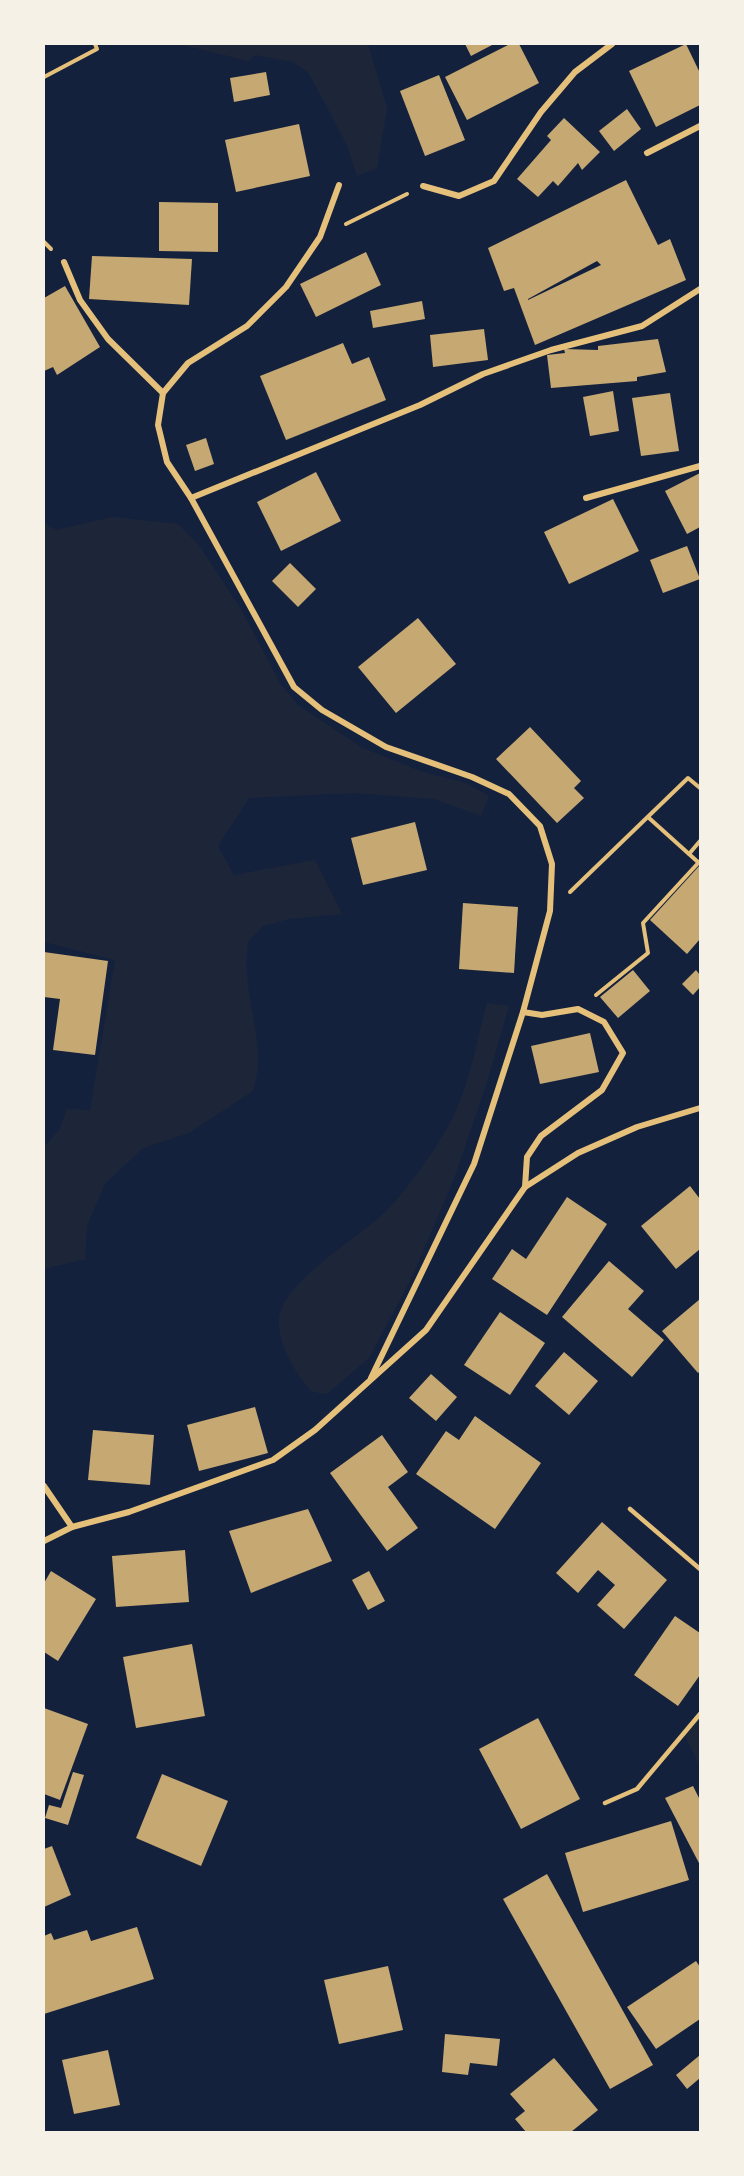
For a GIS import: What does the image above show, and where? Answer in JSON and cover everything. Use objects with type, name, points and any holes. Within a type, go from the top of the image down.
[{"type":"street","points":[[423,186],[459,196],[494,181],[541,112],[575,72],[612,44]]},
{"type":"street","points":[[647,153],[700,126]]},
{"type":"street","points":[[339,185],[321,237],[286,287],[247,326],[188,363],[163,393],[158,425],[167,462],[190,498],[294,687],[322,710],[386,747],[472,777],[509,794],[540,826],[552,864],[550,911],[523,1012],[474,1164],[371,1378]]},
{"type":"street","points":[[64,262],[80,300],[108,339],[163,393]]},
{"type":"street","points":[[190,498],[420,405],[483,374],[551,350],[642,326],[700,289]]},
{"type":"street","points":[[586,498],[700,466]]},
{"type":"street","points":[[523,1012],[542,1015],[578,1009],[604,1022],[623,1053],[602,1090],[541,1136],[527,1157],[525,1187]]},
{"type":"street","points":[[44,1541],[72,1527],[129,1512],[273,1460],[315,1430],[426,1330],[525,1187],[578,1153],[637,1127],[700,1108]]},
{"type":"street","points":[[44,1486],[72,1527]]},
{"type":"lane","points":[[630,1509],[700,1569]]},
{"type":"lane","points":[[605,1803],[637,1789],[700,1714]]},
{"type":"path","points":[[44,76],[97,50],[95,44]]},
{"type":"path","points":[[321,237],[423,186]]},
{"type":"path","points":[[550,911],[688,778],[700,788]]},
{"type":"path","points":[[578,1009],[648,953],[643,924],[700,862],[649,818]]},
{"type":"path","points":[[689,854],[700,841]]},
{"type":"shaded area","points":[[178,44],[368,44],[387,108],[377,168],[357,176],[347,145],[308,72],[293,62],[255,55],[249,61]]},
{"type":"shaded area","points":[[112,517],[178,524],[199,545],[241,609],[280,683],[298,705],[363,748],[423,772],[466,783],[489,796],[481,816],[434,799],[354,793],[249,798],[218,846],[234,875],[315,860],[342,914],[289,919],[263,926],[248,942],[247,975],[258,1048],[257,1076],[253,1091],[189,1133],[143,1148],[105,1184],[87,1226],[85,1259],[44,1269],[44,1147],[59,1130],[67,1109],[90,1110],[115,960],[44,942],[44,523],[57,530]]},
{"type":"shaded area","points":[[487,1003],[509,1006],[488,1079],[454,1179],[411,1279],[369,1358],[327,1394],[312,1392],[294,1368],[284,1348],[279,1319],[284,1304],[294,1289],[309,1274],[390,1207],[429,1157],[449,1125],[462,1096]]},
{"type":"shaded area","points":[[700,1717],[700,1766],[684,1734]]},
{"type":"building","points":[[465,44],[494,44],[471,56]]},
{"type":"building","points":[[510,44],[519,44],[539,83],[467,120],[445,77]]},
{"type":"building","points":[[686,44],[700,73],[700,105],[656,127],[629,71]]},
{"type":"building","points":[[266,72],[270,95],[234,102],[230,78]]},
{"type":"building","points":[[439,75],[465,140],[425,156],[400,91]]},
{"type":"building","points":[[627,109],[641,129],[614,151],[599,131]]},
{"type":"building","points":[[564,118],[600,152],[582,170],[578,163],[558,186],[553,181],[538,197],[517,179],[551,140],[547,136]]},
{"type":"building","points":[[299,124],[310,176],[236,192],[225,140]]},
{"type":"building","points":[[626,180],[658,245],[670,239],[686,280],[535,345],[514,288],[504,291],[488,248]],"holes":[[[597,261],[601,265],[528,300]]]},
{"type":"building","points":[[159,202],[218,203],[218,252],[159,251]]},
{"type":"building","points":[[366,252],[381,285],[316,317],[300,284]]},
{"type":"building","points":[[92,256],[192,259],[189,305],[89,299]]},
{"type":"building","points":[[65,286],[100,347],[57,375],[53,367],[44,371],[44,298]]},
{"type":"building","points":[[422,301],[425,319],[373,328],[370,311]]},
{"type":"building","points":[[484,329],[488,360],[433,367],[430,335]]},
{"type":"building","points":[[658,339],[666,372],[637,377],[637,381],[551,388],[547,355],[565,353],[564,349],[598,350],[598,346]]},
{"type":"building","points":[[343,343],[352,364],[369,357],[386,400],[286,440],[260,376]]},
{"type":"building","points":[[613,391],[619,431],[590,436],[583,397]]},
{"type":"building","points":[[670,393],[679,451],[641,456],[632,398]]},
{"type":"building","points":[[206,438],[214,464],[195,471],[186,445]]},
{"type":"building","points":[[316,472],[341,521],[281,551],[257,502]]},
{"type":"building","points":[[700,473],[700,527],[687,534],[665,491]]},
{"type":"building","points":[[613,499],[639,551],[569,584],[544,532]]},
{"type":"building","points":[[687,546],[700,579],[663,593],[650,560]]},
{"type":"building","points":[[290,563],[316,589],[298,607],[272,581]]},
{"type":"building","points":[[418,618],[456,664],[396,713],[358,667]]},
{"type":"building","points":[[530,727],[581,781],[574,788],[584,798],[557,823],[496,759]]},
{"type":"building","points":[[415,822],[427,870],[363,885],[351,838]]},
{"type":"building","points":[[700,865],[700,939],[687,954],[650,920]]},
{"type":"building","points":[[463,903],[518,907],[514,973],[459,969]]},
{"type":"building","points":[[44,952],[108,961],[95,1055],[53,1050],[60,999],[44,997]]},
{"type":"building","points":[[633,970],[650,991],[618,1018],[600,997]]},
{"type":"building","points":[[696,970],[700,975],[700,987],[693,995],[682,984]]},
{"type":"building","points":[[590,1033],[599,1072],[540,1084],[531,1046]]},
{"type":"building","points":[[690,1186],[700,1199],[700,1249],[676,1269],[641,1226]]},
{"type":"building","points":[[567,1197],[607,1224],[547,1315],[492,1279],[512,1249],[526,1259]]},
{"type":"building","points":[[609,1261],[644,1291],[628,1309],[664,1340],[632,1377],[562,1317]]},
{"type":"building","points":[[700,1299],[700,1371],[698,1373],[662,1331]]},
{"type":"building","points":[[500,1312],[545,1343],[510,1395],[464,1365]]},
{"type":"building","points":[[564,1352],[598,1381],[569,1415],[535,1386]]},
{"type":"building","points":[[431,1374],[457,1397],[436,1421],[409,1398]]},
{"type":"building","points":[[255,1407],[268,1453],[199,1471],[187,1425]]},
{"type":"building","points":[[475,1416],[541,1463],[495,1529],[416,1474],[446,1431],[459,1440]]},
{"type":"building","points":[[93,1430],[154,1435],[150,1485],[88,1480]]},
{"type":"building","points":[[382,1435],[408,1472],[388,1487],[418,1528],[387,1551],[330,1473]]},
{"type":"building","points":[[308,1509],[332,1561],[251,1593],[229,1531]]},
{"type":"building","points":[[602,1522],[667,1580],[624,1629],[597,1605],[615,1585],[598,1570],[578,1593],[556,1573]]},
{"type":"building","points":[[185,1550],[189,1602],[116,1607],[112,1556]]},
{"type":"building","points":[[51,1571],[96,1599],[58,1661],[44,1652],[44,1583]]},
{"type":"building","points":[[369,1571],[385,1601],[368,1610],[352,1580]]},
{"type":"building","points":[[675,1616],[700,1633],[700,1675],[678,1706],[634,1675]]},
{"type":"building","points":[[192,1644],[205,1716],[136,1728],[123,1657]]},
{"type":"building","points":[[44,1708],[88,1724],[60,1800],[44,1794]]},
{"type":"building","points":[[538,1718],[580,1799],[521,1829],[479,1749]]},
{"type":"building","points":[[73,1772],[84,1775],[68,1825],[45,1818],[49,1805],[61,1808]]},
{"type":"building","points":[[162,1774],[228,1801],[201,1866],[136,1838]]},
{"type":"building","points":[[693,1786],[700,1800],[700,1865],[665,1798]]},
{"type":"building","points":[[671,1821],[689,1880],[583,1912],[565,1853]]},
{"type":"building","points":[[52,1846],[71,1895],[44,1907],[44,1849]]},
{"type":"building","points":[[547,1874],[653,2065],[610,2089],[503,1899]]},
{"type":"building","points":[[137,1927],[154,1979],[44,2014],[44,1936],[51,1933],[54,1940],[87,1930],[91,1941]]},
{"type":"building","points":[[696,1961],[700,1967],[700,2019],[656,2049],[627,2007]]},
{"type":"building","points":[[388,1966],[403,2030],[339,2044],[324,1980]]},
{"type":"building","points":[[445,2034],[500,2039],[497,2066],[470,2063],[468,2075],[442,2072]]},
{"type":"building","points":[[108,2050],[120,2105],[74,2114],[62,2060]]},
{"type":"building","points":[[700,2055],[700,2078],[687,2089],[676,2075]]},
{"type":"building","points":[[554,2058],[598,2110],[571,2132],[526,2132],[515,2119],[525,2111],[510,2094]]}]
